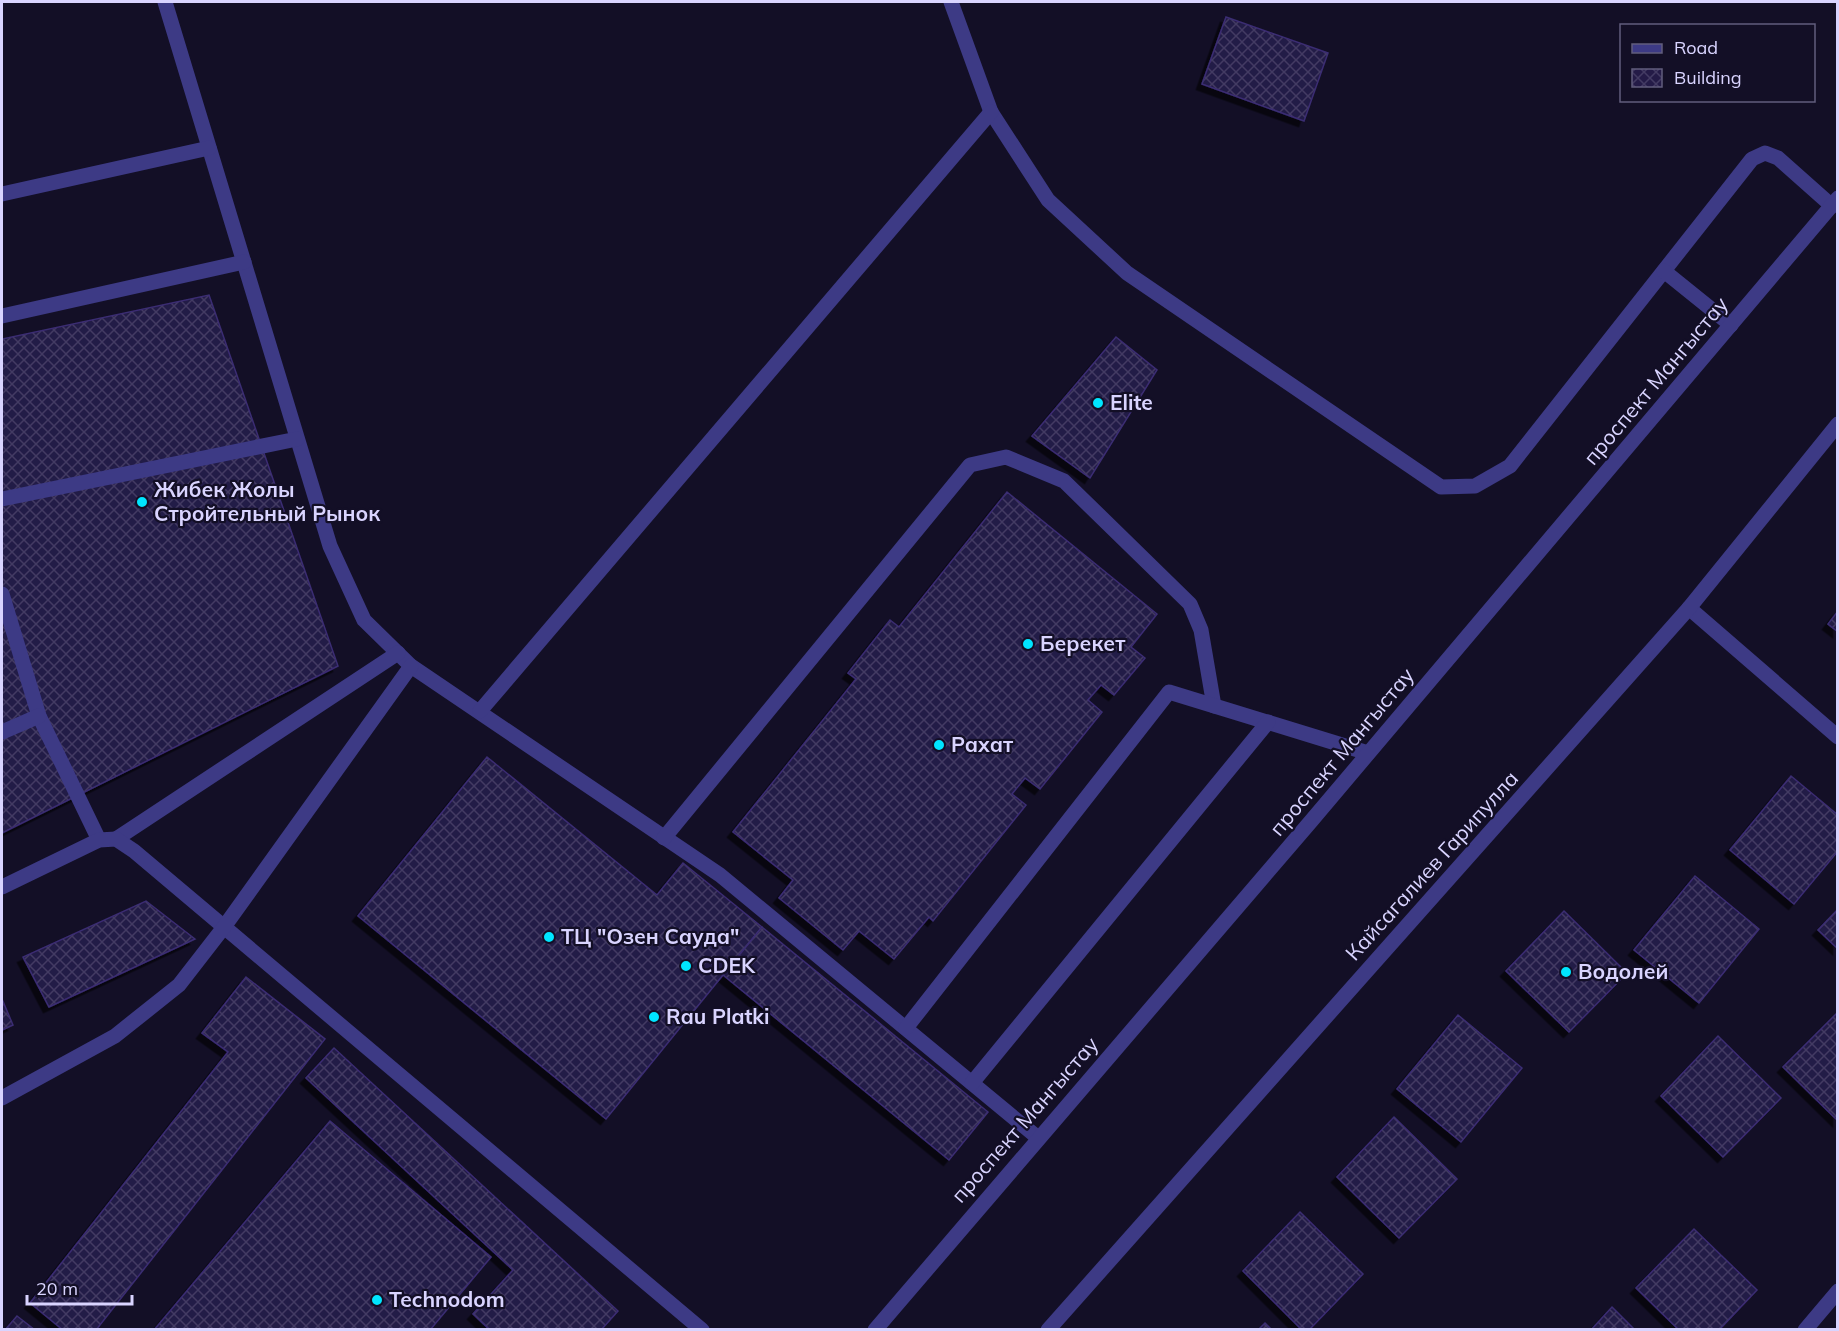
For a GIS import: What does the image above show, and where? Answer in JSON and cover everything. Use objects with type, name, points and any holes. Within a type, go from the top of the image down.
[{"type":"street","points":[[165,2],[330,546],[364,620],[411,666],[720,875],[1037,1137]]},
{"type":"street","points":[[951,2],[991,112],[1048,201],[1127,273],[1441,487],[1475,486],[1510,466],[1752,159],[1765,153],[1778,158],[1835,202]]},
{"type":"street","points":[[480,711],[991,112]]},
{"type":"street","points":[[2,194],[209,147]]},
{"type":"street","name":"проспект Мангыстау","points":[[875,1329],[1835,202]]},
{"type":"street","points":[[2,316],[244,262]]},
{"type":"street","points":[[1664,271],[1731,325]]},
{"type":"street","name":"Кайсагалиев Гарипулла","points":[[1048,1329],[1689,608],[1838,424]]},
{"type":"street","points":[[2,499],[297,439]]},
{"type":"street","points":[[664,838],[970,465],[1006,457],[1064,482],[1190,604],[1201,630],[1214,706]]},
{"type":"street","points":[[2,594],[39,716],[99,840]]},
{"type":"street","points":[[1689,608],[1838,737]]},
{"type":"street","points":[[2,887],[99,840],[116,839],[398,653]]},
{"type":"street","points":[[2,1098],[115,1036],[179,985],[224,927],[411,666]]},
{"type":"street","points":[[906,1028],[1169,692],[1368,753]]},
{"type":"street","points":[[2,732],[39,716]]},
{"type":"street","points":[[972,1083],[1268,722]]},
{"type":"street","points":[[116,839],[134,850],[700,1329]]},
{"type":"street","points":[[1805,1329],[1838,1291]]},
{"type":"building","points":[[1226,17],[1328,53],[1304,121],[1202,84]]},
{"type":"building","name":"Жибек Жолы Стройтельный Рынок","points":[[209,295],[338,666],[2,833],[2,339]]},
{"type":"building","name":"Elite","points":[[1116,337],[1157,370],[1090,478],[1032,436]]},
{"type":"building","name":"Рахат","points":[[1007,492],[1157,614],[1131,647],[1145,658],[1114,695],[1101,685],[1088,700],[1102,712],[1040,789],[1025,778],[1012,794],[1026,805],[933,921],[929,917],[894,959],[859,931],[843,950],[779,898],[793,880],[733,832],[856,679],[848,673],[890,620],[899,627]]},
{"type":"building","points":[[1838,611],[1838,632],[1828,624]]},
{"type":"building","points":[[487,757],[657,895],[683,863],[762,927],[606,1119],[358,916]]},
{"type":"building","points":[[1791,776],[1838,815],[1838,851],[1794,904],[1730,850]]},
{"type":"building","points":[[1695,876],[1759,929],[1699,1003],[1634,950]]},
{"type":"building","points":[[146,901],[195,939],[49,1007],[23,957]]},
{"type":"building","points":[[1838,909],[1838,949],[1818,930]]},
{"type":"building","name":"Водолей","points":[[1564,911],[1627,973],[1569,1032],[1506,971]]},
{"type":"building","points":[[762,927],[988,1112],[949,1160],[723,975]]},
{"type":"building","points":[[246,977],[325,1039],[96,1330],[63,1330],[30,1303],[228,1052],[202,1033]]},
{"type":"building","points":[[2,999],[13,1025],[2,1030]]},
{"type":"building","points":[[1838,1012],[1838,1121],[1783,1067]]},
{"type":"building","points":[[1458,1015],[1522,1068],[1461,1142],[1397,1089]]},
{"type":"building","points":[[1718,1036],[1781,1098],[1723,1157],[1661,1096]]},
{"type":"building","points":[[334,1048],[618,1311],[601,1330],[490,1330],[473,1314],[513,1270],[306,1078]]},
{"type":"building","points":[[1394,1117],[1457,1179],[1399,1238],[1337,1177]]},
{"type":"building","points":[[330,1121],[491,1257],[430,1330],[154,1330]]},
{"type":"building","points":[[1300,1212],[1363,1274],[1309,1330],[1302,1330],[1243,1271]]},
{"type":"building","points":[[1694,1229],[1757,1290],[1719,1330],[1679,1330],[1636,1288]]},
{"type":"building","points":[[1612,1307],[1635,1330],[1591,1330]]},
{"type":"building","points":[[17,1316],[35,1330],[5,1330]]},
{"type":"building","points":[[1265,1323],[1272,1330],[1258,1330]]},
{"type":"place","name":"Elite","points":[[1098,403]]},
{"type":"place","name":"Жибек Жолы Стройтельный Рынок","points":[[142,502]]},
{"type":"place","name":"Берекет","points":[[1028,644]]},
{"type":"place","name":"Рахат","points":[[939,745]]},
{"type":"place","name":"ТЦ \"Озен Сауда\"","points":[[549,937]]},
{"type":"place","name":"CDEK","points":[[686,966]]},
{"type":"place","name":"Водолей","points":[[1566,972]]},
{"type":"place","name":"Rau Platki","points":[[654,1017]]},
{"type":"place","name":"Technodom","points":[[377,1300]]}]
